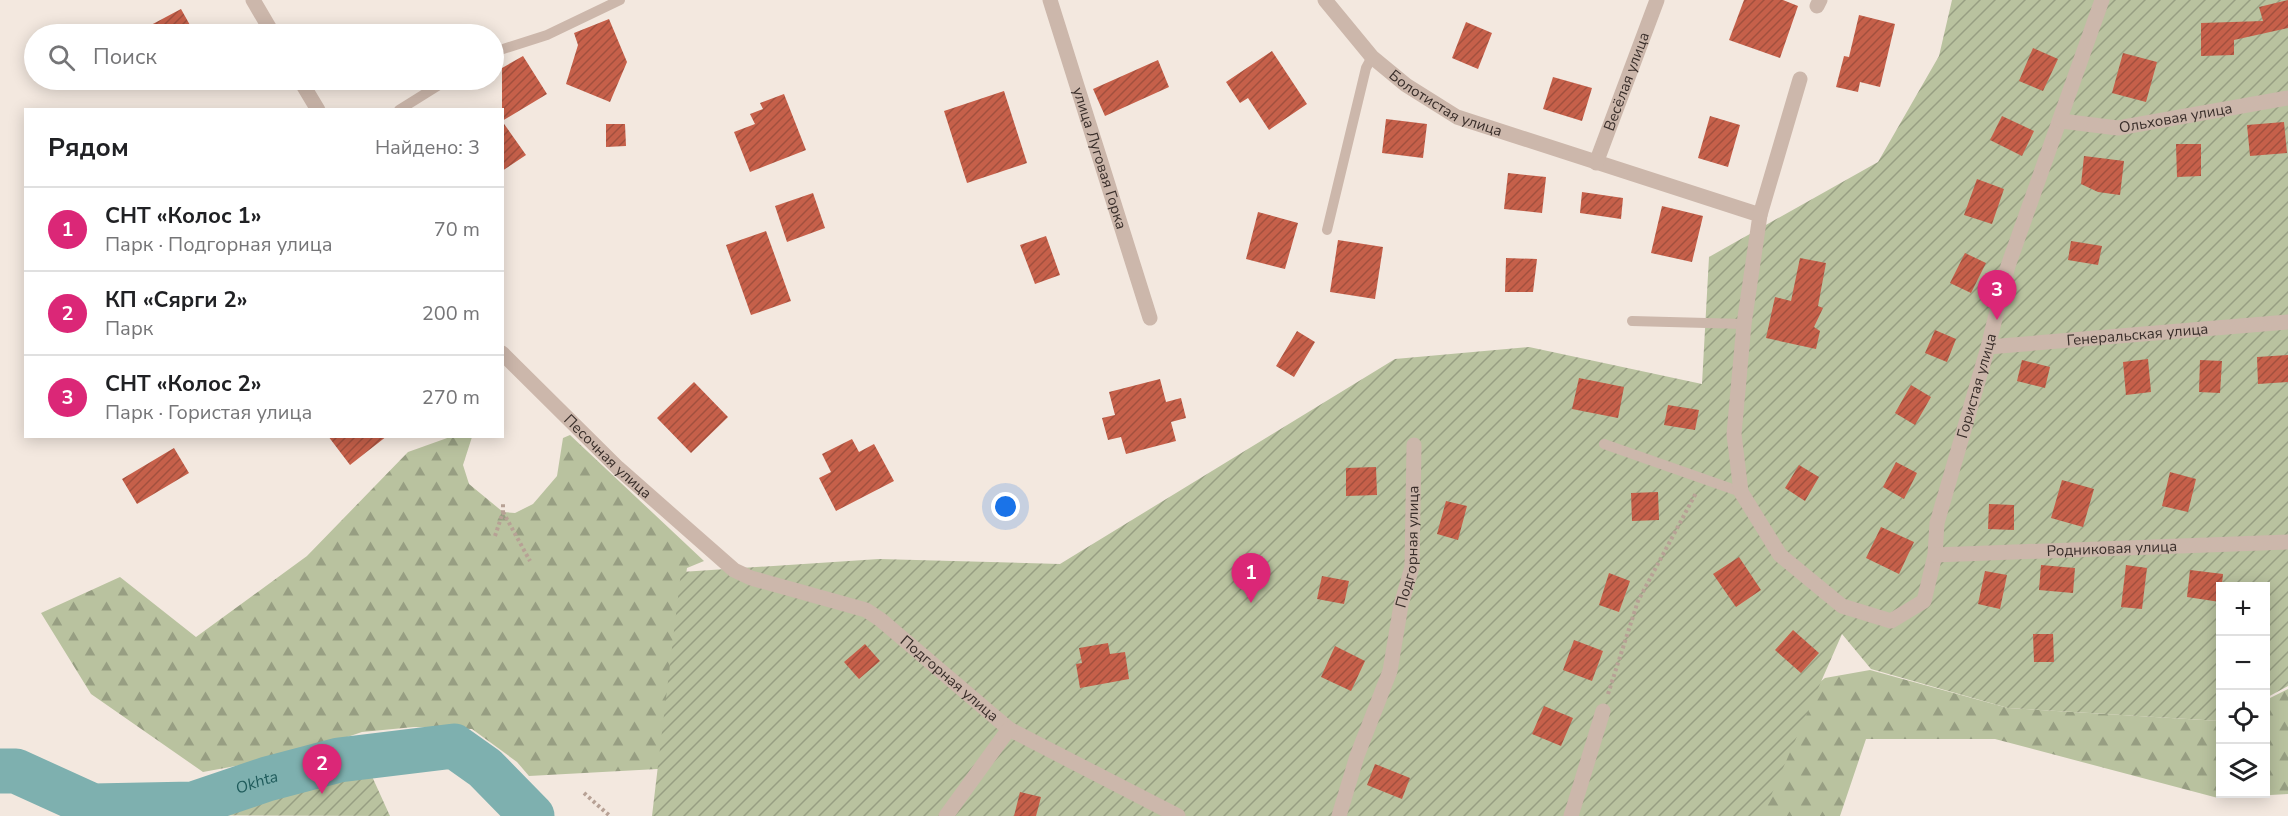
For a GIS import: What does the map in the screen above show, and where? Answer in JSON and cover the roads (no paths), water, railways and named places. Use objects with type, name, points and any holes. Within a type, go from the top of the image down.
[{"type":"street","points":[[253,0],[267,24]]},
{"type":"street","name":"улица Луговая Горка","points":[[1050,0],[1150,318]]},
{"type":"street","name":"Болотистая улица","points":[[1325,0],[1372,57],[1406,85],[1457,117],[1760,215]]},
{"type":"street","name":"Весёлая улица","points":[[1596,163],[1657,0]]},
{"type":"street","name":"Гористая улица","points":[[1741,492],[1780,555],[1842,606],[1891,621],[1924,602],[1935,555],[1937,523],[1988,348],[2008,266],[2102,0]]},
{"type":"street","points":[[1741,492],[1734,434],[1744,324],[1760,215],[1800,79]]},
{"type":"street","points":[[306,90],[317,108]]},
{"type":"street","name":"Ольховая улица","points":[[2061,121],[2118,128],[2288,98]]},
{"type":"street","name":"Генеральская улица","points":[[1988,348],[2288,322]]},
{"type":"street","name":"Песочная улица","points":[[504,355],[618,468],[716,556]]},
{"type":"street","name":"Подгорная улица","points":[[1339,816],[1357,756],[1390,671],[1401,605],[1412,567],[1414,445]]},
{"type":"street","name":"Родниковая улица","points":[[1935,555],[2288,542]]},
{"type":"street","name":"Подгорная улица","points":[[716,556],[734,570],[752,578],[866,610],[881,620],[1009,729],[1178,816]]},
{"type":"street","points":[[1571,816],[1603,711]]},
{"type":"street","points":[[946,816],[1009,729]]},
{"type":"lane","points":[[504,49],[547,35],[620,0]]},
{"type":"lane","points":[[1327,230],[1365,68],[1372,57]]},
{"type":"lane","points":[[402,108],[431,90]]},
{"type":"lane","points":[[1632,321],[1744,324]]},
{"type":"lane","points":[[1604,444],[1741,492]]},
{"type":"waterway","name":"Okhta","points":[[0,771],[16,771],[93,806],[193,804],[267,779],[339,760],[454,746],[485,768],[532,816]]},
{"type":"place","name":"СНТ «Колос 2»","points":[[1997,320]]},
{"type":"place","name":"СНТ «Колос 1»","points":[[1251,603]]},
{"type":"place","name":"КП «Сярги 2»","points":[[322,794]]}]
